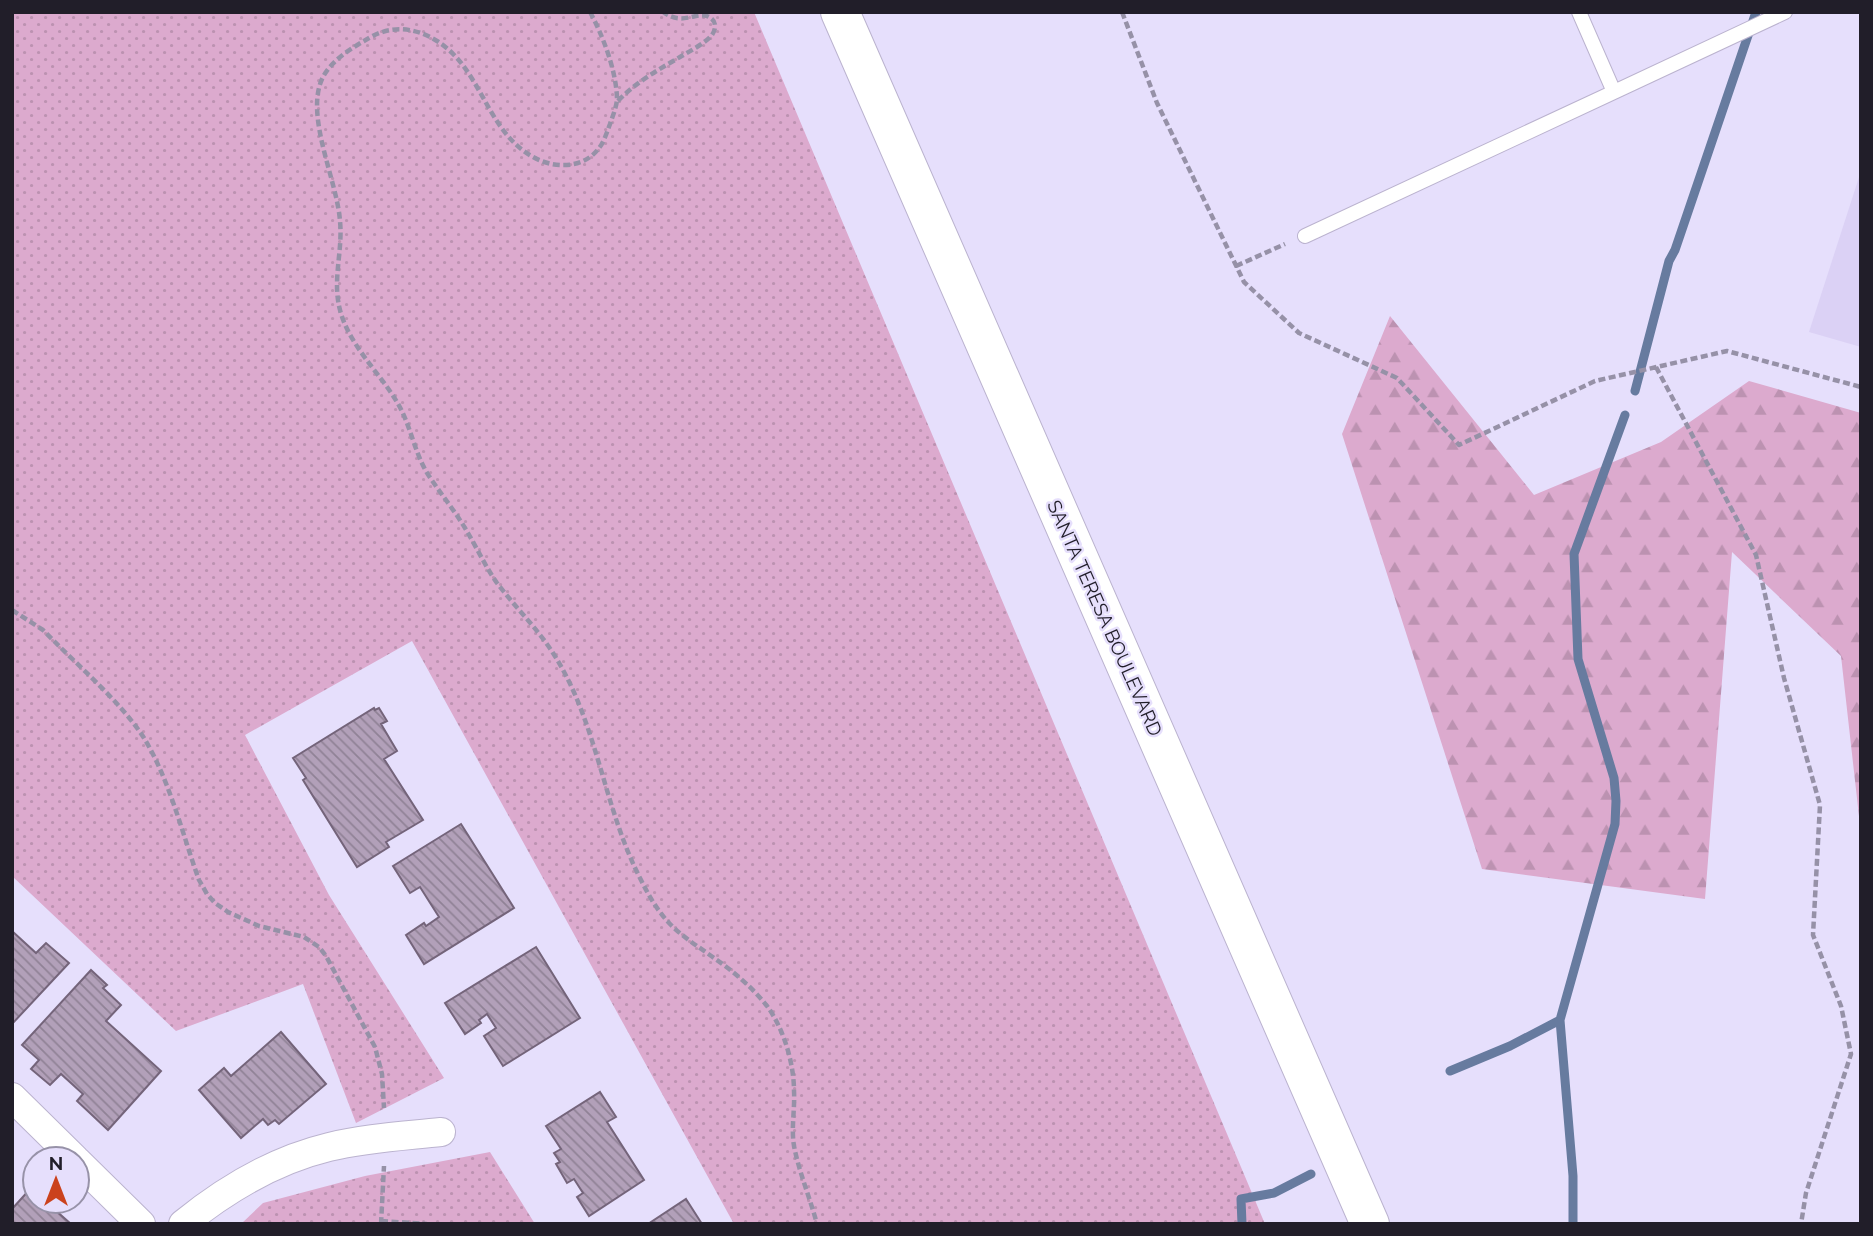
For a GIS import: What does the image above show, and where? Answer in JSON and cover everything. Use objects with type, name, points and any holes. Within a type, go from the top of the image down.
[{"type":"main road","name":"SANTA TERESA BOULEVARD","points":[[840,12],[1370,1224]]},
{"type":"street","points":[[12,1097],[61,1145]]},
{"type":"street","points":[[183,1224],[229,1190],[281,1163],[329,1147],[441,1132]]},
{"type":"street","points":[[91,1175],[141,1224]]},
{"type":"lane","points":[[1580,12],[1614,92]]},
{"type":"lane","points":[[1305,236],[1785,12]]},
{"type":"path","points":[[590,12],[608,52],[617,101]]},
{"type":"path","points":[[663,12],[677,19],[708,16],[714,20],[714,33],[627,91],[617,101],[600,148],[592,156],[569,166],[534,158],[517,146],[502,131],[468,70],[437,40],[417,31],[388,29],[374,35],[336,61],[322,80],[318,111],[322,139],[339,205],[339,307],[354,340],[402,411],[428,475],[447,500],[495,580],[540,634],[570,682],[595,746],[622,836],[639,877],[657,908],[671,926],[732,971],[750,988],[768,1007],[780,1029],[794,1085],[794,1144],[817,1224]]},
{"type":"path","points":[[1122,12],[1157,103],[1244,282],[1299,333],[1397,378],[1459,445],[1595,381],[1727,351],[1861,387]]},
{"type":"path","points":[[1236,266],[1305,236]]},
{"type":"path","points":[[1656,367],[1756,555],[1784,678],[1820,805],[1813,935],[1841,1006],[1851,1054],[1806,1193],[1801,1224]]},
{"type":"path","points":[[12,610],[43,630],[123,712],[142,736],[163,778],[199,880],[215,903],[259,926],[304,937],[326,956],[380,1060],[384,1094],[381,1222],[427,1224]]},
{"type":"shaded area","points":[[1861,171],[1861,347],[1809,332]]},
{"type":"green space","points":[[12,12],[754,12],[1265,1224],[734,1224],[412,641],[245,735],[329,895],[444,1078],[356,1123],[303,984],[176,1031],[12,876]]},
{"type":"green space","points":[[1390,316],[1534,495],[1661,442],[1749,381],[1861,413],[1861,834],[1841,656],[1732,552],[1705,899],[1482,869],[1342,434]]},
{"type":"green space","points":[[490,1152],[535,1224],[241,1224],[263,1203],[365,1176]]},
{"type":"building","points":[[374,708],[379,708],[387,721],[381,724],[397,751],[384,759],[423,820],[386,842],[389,847],[357,867],[303,780],[306,778],[293,758]]},
{"type":"building","points":[[461,824],[514,908],[424,964],[406,935],[439,917],[420,887],[410,893],[393,866]]},
{"type":"building","points":[[12,931],[36,953],[46,943],[69,963],[12,1024]]},
{"type":"building","points":[[536,947],[580,1018],[503,1066],[484,1036],[496,1028],[487,1014],[479,1020],[481,1023],[465,1034],[445,1003]]},
{"type":"building","points":[[91,970],[107,985],[103,988],[121,1005],[106,1021],[161,1071],[108,1130],[77,1101],[83,1094],[61,1074],[50,1085],[31,1069],[39,1060],[22,1045]]},
{"type":"building","points":[[281,1032],[326,1084],[279,1124],[275,1120],[268,1125],[263,1119],[241,1138],[199,1090],[224,1068],[231,1076]]},
{"type":"building","points":[[600,1092],[616,1117],[607,1122],[644,1180],[589,1216],[577,1197],[583,1193],[574,1179],[567,1183],[556,1164],[560,1162],[554,1153],[561,1149],[546,1126]]},
{"type":"building","points":[[21,1199],[21,1215],[61,1215],[71,1224],[12,1224],[12,1209]]},
{"type":"building","points":[[686,1199],[702,1224],[648,1224]]},
{"type":"waterway","points":[[1635,391],[1669,261],[1756,12]]},
{"type":"waterway","points":[[1450,1071],[1510,1046],[1560,1020],[1615,824],[1614,778],[1578,659],[1574,554],[1625,415]]},
{"type":"waterway","points":[[1560,1020],[1573,1176],[1573,1224]]},
{"type":"waterway","points":[[1242,1224],[1241,1199],[1274,1193],[1311,1174]]}]
